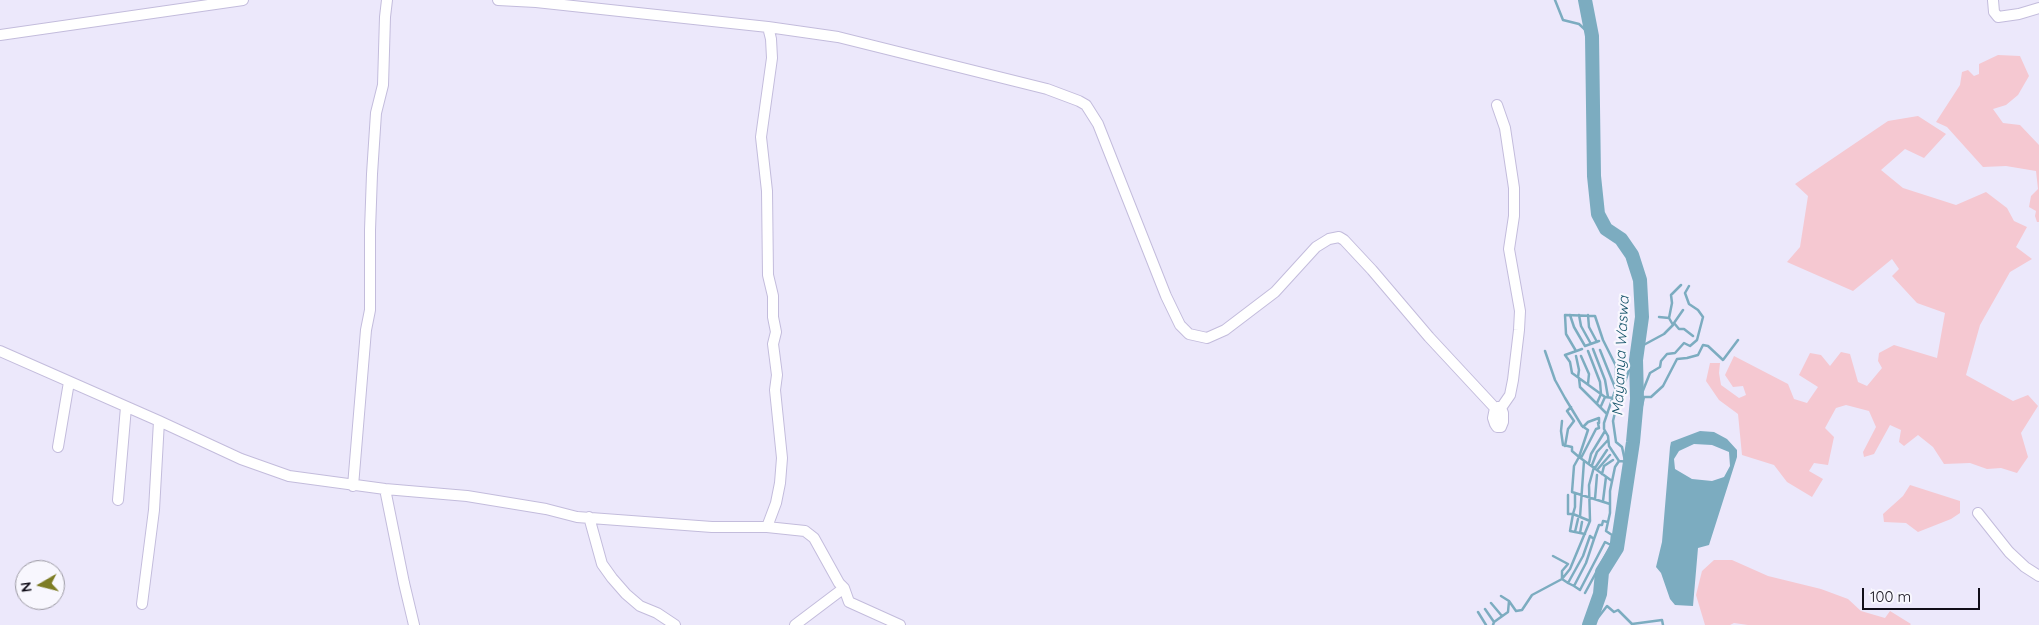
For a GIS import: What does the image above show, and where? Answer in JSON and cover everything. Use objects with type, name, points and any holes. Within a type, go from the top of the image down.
[{"type":"street","points":[[0,35],[243,0]]},
{"type":"street","points":[[353,486],[366,330],[370,310],[372,174],[376,112],[383,85],[387,0]]},
{"type":"street","points":[[498,0],[536,2],[768,27],[838,37],[1047,89],[1079,101],[1086,105],[1098,124],[1166,296],[1180,325],[1189,334],[1207,338],[1225,330],[1275,292],[1316,247],[1329,239],[1338,237],[1372,270],[1441,351],[1498,408],[1510,395],[1520,311],[1509,249],[1514,216],[1514,188],[1505,128],[1497,105]]},
{"type":"street","points":[[1993,0],[1994,12],[1998,17],[2011,16],[2039,8]]},
{"type":"street","points":[[767,527],[776,503],[782,458],[775,390],[777,375],[773,344],[776,332],[773,317],[773,296],[768,275],[767,191],[761,137],[772,58],[768,27]]},
{"type":"street","points":[[0,351],[264,469],[289,476],[353,486],[467,496],[546,509],[577,517],[712,527],[767,527],[805,532],[814,538],[844,588],[850,602],[900,625]]},
{"type":"street","points":[[58,446],[69,382]]},
{"type":"street","points":[[118,500],[126,407]]},
{"type":"street","points":[[142,604],[154,510],[159,421]]},
{"type":"street","points":[[385,489],[414,625]]},
{"type":"street","points":[[1978,513],[2009,552],[2025,567],[2039,576]]},
{"type":"street","points":[[589,517],[602,564],[612,578],[640,606],[657,613],[675,625]]},
{"type":"street","points":[[795,625],[844,588]]},
{"type":"shaded area","points":[[1998,55],[2020,56],[2029,76],[2018,95],[2006,105],[1993,109],[2003,123],[2020,125],[2039,145],[2039,222],[2037,222],[2035,216],[2036,211],[2029,207],[2031,196],[2038,189],[2036,171],[2006,166],[1983,167],[1947,127],[1936,122],[1960,85],[1962,72],[1968,70],[1974,76],[1979,74],[1979,64]]},
{"type":"shaded area","points":[[1918,116],[1946,134],[1924,158],[1905,149],[1881,170],[1903,188],[1956,205],[1986,192],[2007,208],[2014,221],[2027,227],[2016,247],[2032,259],[2010,272],[1980,325],[1966,375],[2013,401],[2028,395],[2038,406],[2021,433],[2028,457],[2017,473],[2001,468],[1987,469],[1970,463],[1944,464],[1933,447],[1918,435],[1904,446],[1899,442],[1901,430],[1890,425],[1874,454],[1864,457],[1863,452],[1876,427],[1869,411],[1846,405],[1836,408],[1825,428],[1834,437],[1828,465],[1814,463],[1809,471],[1823,479],[1812,497],[1787,482],[1774,465],[1742,455],[1738,414],[1719,400],[1706,381],[1710,363],[1720,363],[1721,385],[1739,398],[1746,395],[1743,386],[1733,387],[1725,375],[1734,356],[1788,384],[1794,399],[1807,403],[1818,387],[1799,375],[1810,353],[1821,355],[1830,366],[1841,352],[1850,354],[1858,382],[1867,386],[1882,368],[1878,361],[1879,353],[1894,345],[1937,358],[1945,313],[1917,303],[1892,276],[1899,269],[1892,259],[1853,291],[1787,262],[1800,247],[1808,196],[1795,184],[1888,121]]},
{"type":"shaded area","points":[[1910,485],[1960,501],[1960,513],[1951,519],[1918,532],[1906,523],[1884,522],[1883,514],[1903,496]]},
{"type":"shaded area","points":[[1714,560],[1732,560],[1768,576],[1821,589],[1848,599],[1861,611],[1885,618],[1890,611],[1911,624],[1748,625],[1734,623],[1730,625],[1705,625],[1696,595],[1702,571]]},
{"type":"water","points":[[1700,431],[1714,432],[1727,439],[1737,450],[1737,457],[1709,545],[1698,548],[1693,606],[1675,605],[1670,599],[1661,573],[1656,567],[1662,542],[1671,442]],"holes":[[[1694,444],[1712,445],[1729,452],[1730,466],[1724,477],[1712,481],[1692,479],[1675,469],[1674,459],[1679,451]]]},
{"type":"waterway","name":"Mayanya Waswa","points":[[1555,0],[1563,20],[1579,24],[1592,36]]},
{"type":"waterway","name":"Mayanya Waswa","points":[[1585,0],[1592,36],[1594,176],[1598,214],[1606,229],[1621,239],[1632,255],[1640,280],[1642,317],[1636,360],[1637,399],[1633,442],[1617,548],[1602,572],[1600,594],[1589,625]]},
{"type":"waterway","points":[[1669,318],[1672,303],[1671,295],[1681,285]]},
{"type":"waterway","points":[[1637,399],[1640,398],[1650,373],[1660,367],[1661,361],[1667,354],[1675,353],[1684,343],[1690,346],[1697,340],[1703,317],[1698,310],[1689,304],[1685,293],[1689,286]]},
{"type":"waterway","points":[[1674,323],[1683,310]]},
{"type":"waterway","points":[[1576,351],[1566,334],[1565,315],[1595,316],[1603,340],[1616,366],[1616,388],[1604,423],[1604,429],[1608,436],[1609,446],[1619,461],[1630,462]]},
{"type":"waterway","points":[[1570,315],[1574,327],[1585,346],[1599,341]]},
{"type":"waterway","points":[[1579,315],[1581,326],[1591,344]]},
{"type":"waterway","points":[[1588,315],[1589,327],[1597,342]]},
{"type":"waterway","points":[[1638,348],[1664,334],[1673,325],[1669,318],[1659,317]]},
{"type":"waterway","points":[[1674,323],[1679,329],[1684,329],[1693,336]]},
{"type":"waterway","points":[[1638,423],[1644,397],[1651,397],[1663,386],[1677,359],[1698,355],[1703,345],[1708,346],[1723,360],[1738,340]]},
{"type":"waterway","points":[[1582,349],[1565,355],[1570,362],[1572,373],[1605,397],[1613,398]]},
{"type":"waterway","points":[[1593,349],[1605,380],[1608,397]]},
{"type":"waterway","points":[[1600,350],[1616,390]]},
{"type":"waterway","points":[[1545,351],[1555,380],[1582,426],[1588,430],[1579,457],[1612,481]]},
{"type":"waterway","points":[[1588,351],[1600,382],[1601,394],[1597,403]]},
{"type":"waterway","points":[[1576,356],[1579,370],[1578,377]]},
{"type":"waterway","points":[[1581,356],[1589,374],[1588,384]]},
{"type":"waterway","points":[[1619,400],[1632,361],[1636,360]]},
{"type":"waterway","points":[[1579,378],[1580,387],[1607,414]]},
{"type":"waterway","points":[[1601,406],[1605,397]]},
{"type":"waterway","points":[[1617,404],[1613,421],[1616,442],[1622,447],[1625,461]]},
{"type":"waterway","points":[[1565,446],[1568,429],[1574,421],[1567,411],[1571,407]]},
{"type":"waterway","points":[[1583,427],[1588,422],[1599,418],[1599,423]]},
{"type":"waterway","points":[[1562,421],[1563,445],[1572,447],[1572,451],[1579,457],[1574,466],[1572,492],[1610,504]]},
{"type":"waterway","points":[[1581,458],[1596,429],[1599,428],[1598,423]]},
{"type":"waterway","points":[[1589,463],[1591,454],[1605,431]]},
{"type":"waterway","points":[[1592,465],[1597,452],[1608,440]]},
{"type":"waterway","points":[[1595,468],[1607,450]]},
{"type":"waterway","points":[[1597,470],[1610,455]]},
{"type":"waterway","points":[[1602,474],[1604,466],[1613,460]]},
{"type":"waterway","points":[[1580,517],[1584,461]]},
{"type":"waterway","points":[[1574,586],[1580,590],[1605,542],[1611,545],[1612,535],[1606,531],[1610,513],[1610,491],[1615,467],[1619,461]]},
{"type":"waterway","points":[[1501,596],[1509,601],[1516,611],[1522,610],[1532,595],[1562,579],[1570,569],[1590,521],[1589,485],[1594,467]]},
{"type":"waterway","points":[[1595,499],[1597,475]]},
{"type":"waterway","points":[[1603,501],[1606,477]]},
{"type":"waterway","points":[[1568,495],[1568,514],[1573,514],[1575,493]]},
{"type":"waterway","points":[[1585,534],[1570,531],[1573,514],[1590,521]]},
{"type":"waterway","points":[[1575,532],[1578,519]]},
{"type":"waterway","points":[[1553,556],[1568,564],[1562,571],[1562,579],[1568,583],[1583,556],[1590,536],[1594,539],[1599,525],[1602,525],[1603,521],[1608,522]]},
{"type":"waterway","points":[[1580,533],[1582,522]]},
{"type":"waterway","points":[[1568,583],[1574,586],[1586,563],[1594,539]]},
{"type":"waterway","points":[[1585,593],[1611,545]]},
{"type":"waterway","points":[[1493,625],[1494,622],[1508,612],[1509,601]]},
{"type":"waterway","points":[[1491,603],[1502,616]]},
{"type":"waterway","points":[[1591,621],[1597,619],[1607,606],[1614,612],[1618,610],[1632,624],[1662,620],[1663,625]]},
{"type":"waterway","points":[[1485,609],[1494,622]]},
{"type":"waterway","points":[[1478,612],[1486,625]]}]
